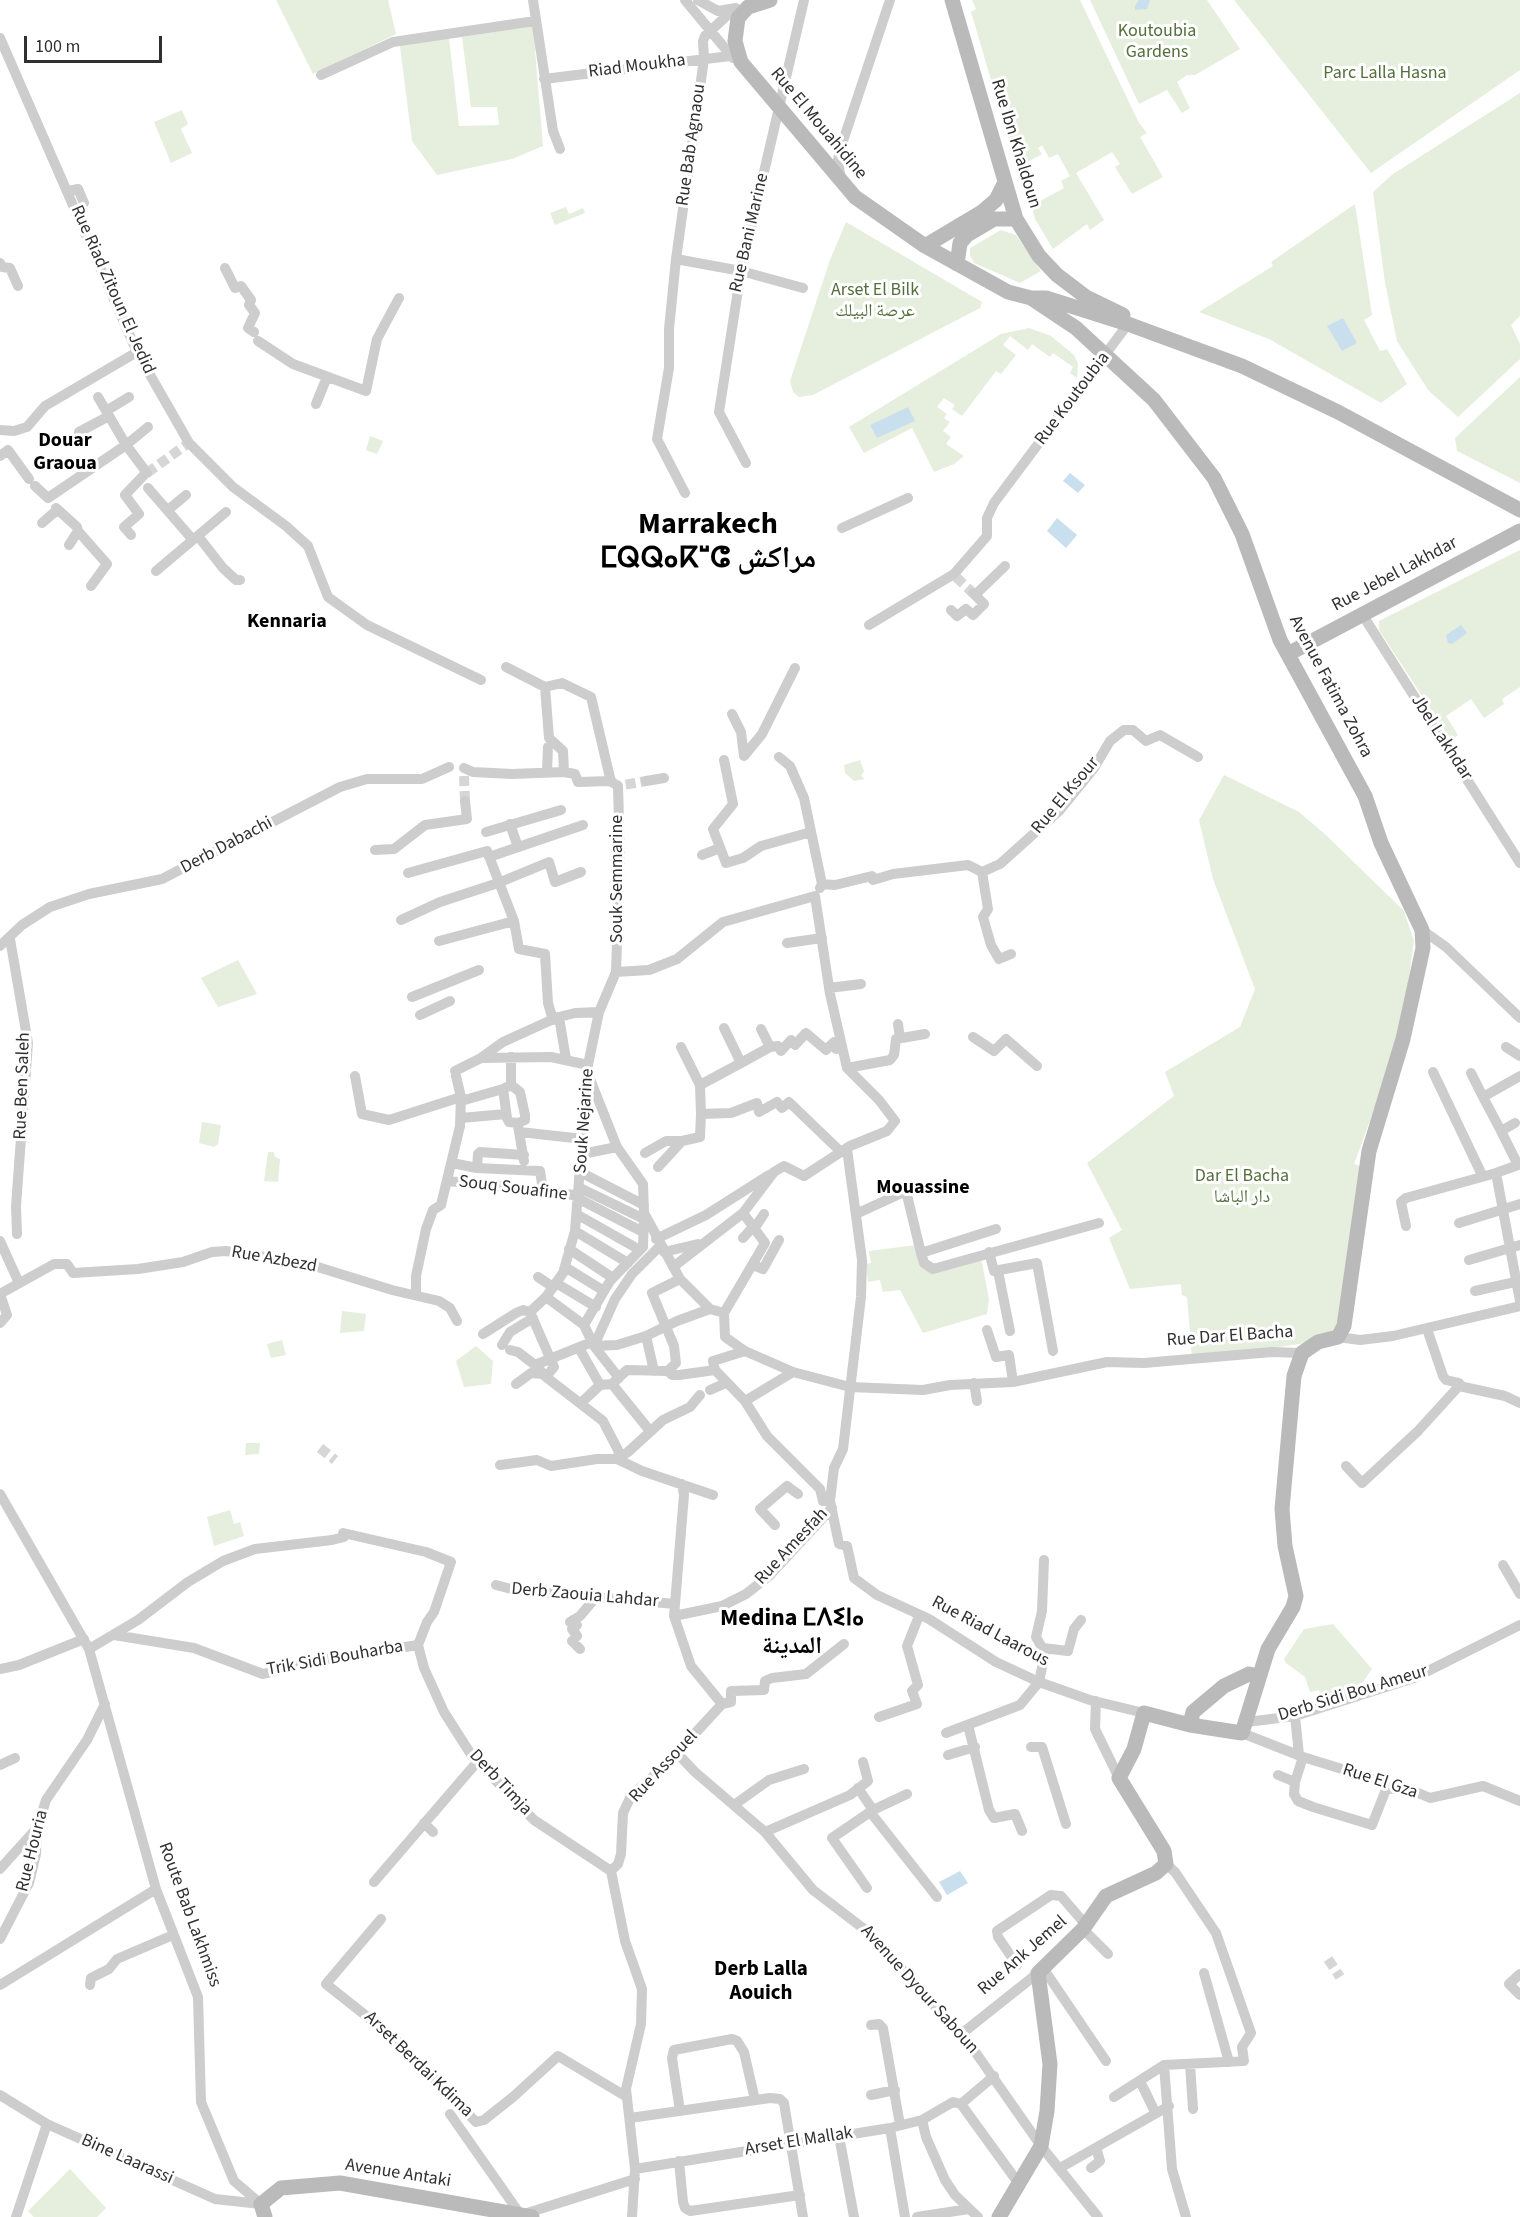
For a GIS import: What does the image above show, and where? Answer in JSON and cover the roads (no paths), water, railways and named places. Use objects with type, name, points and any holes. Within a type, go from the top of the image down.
[{"type":"street","points":[[533,0],[553,131],[560,149]]},
{"type":"street","points":[[685,0],[736,59]]},
{"type":"street","points":[[698,0],[710,9],[718,11],[745,3]]},
{"type":"street","points":[[736,59],[735,41],[738,18],[748,7],[770,0]]},
{"type":"street","name":"Rue Bani Marine","points":[[746,463],[719,412],[741,272],[804,0]]},
{"type":"street","points":[[841,183],[838,160],[840,150],[890,0]]},
{"type":"street","name":"Rue Ibn Khaldoun","points":[[952,0],[1016,219],[1050,268],[1068,285],[1099,304],[1136,321],[1225,350],[1293,378],[1520,498]]},
{"type":"street","points":[[711,31],[745,3]]},
{"type":"street","points":[[321,75],[393,42],[536,21]]},
{"type":"street","name":"Rue Bab Agnaou","points":[[685,493],[657,439],[669,368],[669,329],[676,259],[704,59],[703,41],[711,31]]},
{"type":"street","name":"Rue Riad Zitoun El Jedid","points":[[0,38],[69,191],[137,352],[188,444],[233,487],[286,526],[308,546],[328,597],[366,625],[481,680]]},
{"type":"street","name":"Riad Moukha","points":[[544,79],[704,59],[736,59]]},
{"type":"street","name":"Rue El Mouahidine","points":[[736,59],[855,197],[924,246],[1008,292],[1031,298],[1046,298],[1128,324],[1242,366],[1302,393],[1520,510]]},
{"type":"street","points":[[924,246],[982,212],[996,200],[1005,182]]},
{"type":"street","points":[[69,191],[78,189],[84,203]]},
{"type":"street","points":[[957,264],[960,243],[967,235],[994,219],[1007,217],[1016,219]]},
{"type":"street","points":[[676,259],[803,288]]},
{"type":"street","points":[[0,263],[2,267],[10,268],[18,286]]},
{"type":"street","points":[[225,268],[235,288],[241,286],[251,300],[249,305],[255,313],[248,327],[256,337],[293,364],[366,391],[377,339],[399,298]]},
{"type":"street","name":"Avenue Fatima Zohra","points":[[1031,298],[1076,328],[1154,400],[1214,478],[1235,519],[1271,620],[1365,796],[1381,843],[1422,930],[1452,952],[1520,1018]]},
{"type":"street","name":"Rue Koutoubia","points":[[869,626],[955,575],[987,536],[987,518],[994,506],[999,505],[1018,478],[1017,473],[1128,324]]},
{"type":"street","points":[[0,430],[14,431],[27,427],[45,406],[137,352]]},
{"type":"street","points":[[316,404],[327,377]]},
{"type":"street","points":[[98,397],[145,479],[168,510],[222,567],[240,580]]},
{"type":"street","points":[[79,432],[129,397]]},
{"type":"street","points":[[42,523],[53,504],[148,427]]},
{"type":"street","points":[[0,456],[8,450],[32,482],[76,525],[78,531],[107,564],[91,586]]},
{"type":"street","points":[[131,536],[124,527],[139,514],[124,495],[145,479]]},
{"type":"street","points":[[168,510],[186,495]]},
{"type":"street","points":[[842,528],[908,498]]},
{"type":"street","points":[[156,571],[226,512]]},
{"type":"street","points":[[69,544],[78,531]]},
{"type":"street","name":"Rue Jebel Lakhdar","points":[[1288,654],[1520,531]]},
{"type":"street","points":[[951,610],[957,616],[966,609],[973,615],[984,604],[974,594],[1005,566]]},
{"type":"street","name":"Jbel Lakhdar","points":[[1362,614],[1520,863]]},
{"type":"street","points":[[506,667],[544,687],[549,738],[552,743],[563,750],[564,772]]},
{"type":"street","points":[[732,714],[741,732],[744,756],[762,734],[795,668]]},
{"type":"street","name":"Souk Semmarine","points":[[544,687],[562,683],[591,697],[605,729],[620,855],[616,972]]},
{"type":"street","name":"Rue El Ksour","points":[[982,872],[1000,864],[1059,811],[1094,768],[1110,741],[1124,730],[1133,730],[1146,741],[1160,735],[1198,757]]},
{"type":"street","points":[[547,772],[548,747],[552,743]]},
{"type":"street","points":[[593,1344],[615,1299],[632,1274],[660,1246],[784,1166],[804,1176],[844,1150],[887,1131],[895,1120],[879,1100],[847,1068],[829,988],[815,896],[822,884],[804,798],[790,766],[779,757]]},
{"type":"street","points":[[724,760],[733,804],[713,829],[726,863],[743,858],[761,846],[811,832]]},
{"type":"street","name":"Derb Dabachi","points":[[0,946],[10,939],[22,925],[50,907],[89,894],[162,879],[327,793],[368,779],[422,778],[449,767]]},
{"type":"street","points":[[463,767],[473,772],[564,772],[575,774],[578,782],[613,783]]},
{"type":"street","points":[[646,781],[664,777]]},
{"type":"street","points":[[375,850],[394,849],[425,825],[467,819],[465,801]]},
{"type":"street","points":[[486,832],[561,810]]},
{"type":"street","points":[[510,824],[518,847]]},
{"type":"street","points":[[489,857],[583,825]]},
{"type":"street","points":[[702,855],[720,848]]},
{"type":"street","points":[[408,873],[485,850],[513,921],[519,949],[542,951],[545,954],[548,1003],[556,1018],[566,1059]]},
{"type":"street","points":[[402,920],[440,902],[498,883],[549,862],[555,882],[581,872]]},
{"type":"street","points":[[822,884],[968,866],[982,872],[988,909],[983,917],[991,945],[999,959],[1011,954]]},
{"type":"street","points":[[616,972],[650,970],[677,959],[723,922],[815,896]]},
{"type":"street","points":[[439,941],[513,921]]},
{"type":"street","points":[[1422,930],[1423,948],[1413,1000],[1369,1151],[1347,1314],[1338,1337],[1371,1339],[1426,1329],[1520,1306]]},
{"type":"street","points":[[787,943],[822,938]]},
{"type":"street","name":"Rue Ben Saleh","points":[[10,939],[28,1043],[16,1194],[17,1234]]},
{"type":"street","points":[[412,997],[479,970]]},
{"type":"street","name":"Souk Nejarine","points":[[564,1270],[578,1215],[588,1069],[598,1012],[616,972]]},
{"type":"street","points":[[829,988],[861,984]]},
{"type":"street","points":[[420,1015],[450,1001]]},
{"type":"street","points":[[416,1295],[416,1276],[426,1229],[433,1210],[441,1205],[452,1163],[461,1099],[456,1073],[503,1042],[556,1018],[575,1013],[598,1012]]},
{"type":"street","points":[[898,1024],[900,1038]]},
{"type":"street","points":[[724,1028],[741,1063]]},
{"type":"street","points":[[761,1029],[770,1047]]},
{"type":"street","points":[[700,1085],[770,1047],[778,1046],[781,1051],[791,1040],[795,1045],[806,1033],[826,1050],[834,1042],[836,1049],[842,1047]]},
{"type":"street","points":[[847,1068],[892,1059],[895,1040],[925,1035]]},
{"type":"street","points":[[972,1037],[994,1052],[1006,1039],[1038,1066]]},
{"type":"street","points":[[645,1153],[657,1144],[700,1137],[700,1085],[681,1047]]},
{"type":"street","points":[[1506,1047],[1520,1056]]},
{"type":"street","points":[[511,1057],[506,1114],[509,1122],[519,1127],[583,1139]]},
{"type":"street","points":[[481,1058],[566,1059],[588,1069],[603,1115],[617,1147],[643,1184],[644,1212],[641,1249],[613,1278],[584,1325]]},
{"type":"street","points":[[1433,1072],[1482,1175]]},
{"type":"street","points":[[1406,1226],[1402,1206],[1406,1198],[1519,1165],[1471,1073]]},
{"type":"street","points":[[355,1076],[362,1114],[389,1120],[507,1087],[520,1092],[525,1120],[519,1127]]},
{"type":"street","points":[[1483,1097],[1520,1076]]},
{"type":"street","points":[[701,1114],[731,1113],[757,1103],[759,1112],[777,1102],[782,1108],[789,1102],[844,1150]]},
{"type":"street","points":[[460,1118],[506,1114]]},
{"type":"street","points":[[584,1119],[603,1115]]},
{"type":"street","points":[[1501,1131],[1515,1123]]},
{"type":"street","points":[[519,1127],[525,1170]]},
{"type":"street","points":[[658,1167],[682,1141]]},
{"type":"street","points":[[582,1154],[617,1147]]},
{"type":"street","name":"Rue Amesfah","points":[[674,1616],[722,1606],[746,1594],[769,1576],[831,1505],[834,1468],[843,1449],[861,1297],[862,1260],[844,1150]]},
{"type":"street","points":[[477,1168],[480,1152],[524,1155]]},
{"type":"street","points":[[452,1163],[477,1168],[540,1171],[543,1190]]},
{"type":"street","points":[[673,1267],[701,1243],[743,1213],[774,1172]]},
{"type":"street","points":[[582,1173],[622,1194],[644,1212],[660,1246],[680,1279],[710,1309],[724,1313]]},
{"type":"street","points":[[1496,1173],[1516,1246],[1520,1301]]},
{"type":"street","name":"Souq Souafine","points":[[447,1181],[579,1194],[612,1210]]},
{"type":"street","points":[[856,1214],[906,1191],[924,1263],[933,1269],[1100,1223]]},
{"type":"street","points":[[602,1229],[622,1194]]},
{"type":"street","points":[[1458,1223],[1520,1204]]},
{"type":"street","points":[[612,1210],[644,1212]]},
{"type":"street","points":[[612,1210],[643,1232]]},
{"type":"street","points":[[743,1213],[765,1243],[724,1313],[725,1337],[745,1351]]},
{"type":"street","points":[[743,1238],[764,1214]]},
{"type":"street","points":[[578,1215],[641,1249]]},
{"type":"street","points":[[921,1253],[996,1229]]},
{"type":"street","points":[[575,1231],[628,1263]]},
{"type":"street","points":[[753,1265],[763,1269],[779,1240]]},
{"type":"street","points":[[0,1241],[19,1283]]},
{"type":"street","points":[[660,1246],[701,1243]]},
{"type":"street","points":[[1469,1260],[1506,1251],[1516,1246]]},
{"type":"street","points":[[569,1249],[613,1278]]},
{"type":"street","name":"Rue Azbezd","points":[[0,1294],[54,1264],[67,1264],[73,1274],[138,1269],[183,1262],[212,1252],[226,1251],[308,1264],[416,1295],[446,1305],[457,1321]]},
{"type":"street","points":[[989,1252],[992,1270],[998,1271],[1036,1263],[1053,1351]]},
{"type":"street","points":[[604,1291],[564,1270],[531,1315],[510,1332],[506,1348],[519,1353],[603,1421],[619,1452],[617,1459]]},
{"type":"street","points":[[998,1271],[1010,1331]]},
{"type":"street","points":[[538,1277],[606,1318]]},
{"type":"street","points":[[668,1371],[676,1363],[674,1346],[652,1293],[680,1279]]},
{"type":"street","points":[[1475,1291],[1518,1282]]},
{"type":"street","points":[[0,1294],[7,1315],[0,1323]]},
{"type":"street","points":[[546,1297],[584,1325],[616,1381],[650,1431]]},
{"type":"street","points":[[541,1372],[551,1360],[579,1348],[593,1344],[617,1345],[646,1336],[710,1309]]},
{"type":"street","points":[[483,1334],[523,1310],[531,1315],[555,1367],[531,1373],[516,1384]]},
{"type":"street","points":[[1426,1329],[1446,1380],[1459,1383],[1459,1386],[1505,1396],[1520,1403]]},
{"type":"street","points":[[987,1330],[996,1357],[1009,1355],[1013,1382]]},
{"type":"street","points":[[646,1336],[654,1371]]},
{"type":"street","name":"Rue Dar El Bacha","points":[[745,1351],[793,1372],[850,1387],[923,1390],[974,1383],[1013,1382],[1107,1362],[1144,1363],[1272,1352],[1302,1353],[1318,1342],[1338,1337]]},
{"type":"street","points":[[579,1348],[600,1385]]},
{"type":"street","points":[[745,1351],[712,1361],[715,1370],[745,1401],[767,1436],[820,1489],[823,1501],[831,1505]]},
{"type":"street","points":[[1245,1728],[1258,1676],[1268,1649],[1286,1622],[1296,1596],[1285,1546],[1282,1492],[1294,1376],[1302,1353]]},
{"type":"street","points":[[582,1402],[600,1385],[616,1381],[627,1370],[668,1371],[672,1375],[679,1375],[715,1370]]},
{"type":"street","points":[[745,1401],[793,1372]]},
{"type":"street","points":[[500,1465],[537,1460],[551,1466],[617,1459],[650,1431],[690,1407],[705,1393],[726,1383]]},
{"type":"street","points":[[974,1383],[977,1401]]},
{"type":"street","points":[[1346,1466],[1362,1483],[1418,1431],[1459,1386]]},
{"type":"street","points":[[617,1459],[713,1495]]},
{"type":"street","points":[[682,1484],[684,1495],[674,1616],[691,1666],[722,1704]]},
{"type":"street","points":[[775,1525],[760,1509],[787,1486],[798,1494]]},
{"type":"street","name":"Route Bab Lakhmiss","points":[[0,1494],[86,1644],[156,1889],[199,2002],[200,2093],[203,2108],[222,2148],[234,2181],[263,2211]]},
{"type":"street","name":"Rue Riad Laarous","points":[[831,1505],[839,1544],[847,1546],[854,1578],[877,1595],[929,1619],[996,1662],[1039,1682],[1096,1701],[1190,1725],[1245,1728]]},
{"type":"street","points":[[0,1669],[114,1635],[188,1582],[232,1557],[269,1546],[332,1540],[345,1537],[343,1533],[380,1535],[451,1562],[439,1599],[418,1645]]},
{"type":"street","points":[[946,1733],[1020,1705],[1039,1682],[1045,1653],[1036,1637],[1042,1611],[1044,1560]]},
{"type":"street","points":[[1503,1565],[1520,1594]]},
{"type":"street","name":"Derb Zaouia Lahdar","points":[[496,1585],[515,1590],[675,1604]]},
{"type":"street","points":[[580,1649],[572,1641],[577,1636],[572,1629],[577,1625],[571,1621],[580,1616],[596,1596]]},
{"type":"street","points":[[879,1717],[917,1704],[912,1691],[918,1685],[907,1646],[919,1616]]},
{"type":"street","points":[[1043,1648],[1068,1651],[1074,1629],[1082,1620]]},
{"type":"street","name":"Derb Sidi Bou Ameur","points":[[1245,1728],[1295,1716],[1421,1675],[1520,1625]]},
{"type":"street","name":"Trik Sidi Bouharba","points":[[114,1635],[194,1648],[263,1674],[302,1664],[418,1645]]},
{"type":"street","name":"Rue Assouel","points":[[611,1871],[618,1864],[621,1854],[622,1813],[631,1796],[667,1764],[722,1704],[731,1702],[731,1691],[764,1690],[765,1681],[772,1678],[806,1674],[844,1644]]},
{"type":"street","name":"Derb Timja","points":[[418,1645],[424,1668],[444,1712],[478,1761],[534,1820],[611,1871]]},
{"type":"street","points":[[1190,1725],[1193,1712],[1224,1686],[1249,1674],[1258,1676]]},
{"type":"street","points":[[1096,1701],[1095,1729],[1119,1778],[1164,1851],[1166,1864],[1175,1872],[1220,1943],[1251,2031],[1242,2047],[1244,2061],[1164,2064],[1114,2097]]},
{"type":"street","name":"Rue Houria","points":[[0,1939],[29,1883],[36,1854],[36,1829],[52,1789],[87,1740],[105,1704]]},
{"type":"street","points":[[1119,1778],[1134,1749],[1144,1713]]},
{"type":"street","points":[[1295,1716],[1301,1756],[1294,1794],[1298,1801],[1372,1825],[1387,1787]]},
{"type":"street","points":[[968,1725],[991,1814],[994,1818],[1015,1814],[1022,1831]]},
{"type":"street","name":"Rue El Gza","points":[[1245,1728],[1301,1756],[1368,1777],[1387,1787],[1409,1789],[1430,1798],[1483,1786],[1520,1801]]},
{"type":"street","points":[[948,1755],[975,1747]]},
{"type":"street","points":[[1031,1747],[1042,1747],[1066,1824]]},
{"type":"street","name":"Avenue Dyour Saboun","points":[[676,1752],[695,1772],[765,1832],[813,1890],[872,1935],[994,2076],[1041,2146],[1098,2217]]},
{"type":"street","points":[[0,1765],[15,1758]]},
{"type":"street","points":[[374,1882],[478,1761]]},
{"type":"street","points":[[765,1832],[850,1795],[868,1781],[863,1762]]},
{"type":"street","points":[[734,1805],[769,1780],[804,1769]]},
{"type":"street","points":[[1278,1775],[1295,1782]]},
{"type":"street","points":[[858,1788],[872,1812],[937,1898]]},
{"type":"street","points":[[867,1888],[832,1838],[872,1812],[907,1794]]},
{"type":"street","points":[[424,1823],[433,1832]]},
{"type":"street","points":[[0,1869],[36,1829]]},
{"type":"street","name":"Rue Ank Jemel","points":[[960,2035],[1040,1971],[1084,1927],[1106,1896],[1156,1873],[1166,1864]]},
{"type":"street","points":[[611,1871],[625,1941],[642,1989],[641,2024],[629,2066],[627,2097],[635,2174],[632,2217]]},
{"type":"street","points":[[0,1985],[156,1889]]},
{"type":"street","points":[[1017,1965],[998,1937],[998,1931],[1055,1893],[1061,1896],[1108,1954]]},
{"type":"street","name":"Arset Berdai Kdima","points":[[381,1919],[326,1984],[394,2038],[476,2122],[484,2120],[558,2056],[627,2097]]},
{"type":"street","points":[[90,1985],[91,1978],[109,1969],[117,1959],[173,1935]]},
{"type":"street","points":[[1040,1971],[1106,2061]]},
{"type":"street","points":[[999,2217],[1041,2146],[1048,2100],[1050,2064],[1040,1971]]},
{"type":"street","points":[[1204,1973],[1229,2062]]},
{"type":"street","points":[[1520,1974],[1509,1983],[1520,1995]]},
{"type":"street","points":[[871,2025],[879,2024],[883,2028],[895,2090],[895,2126],[905,2217]]},
{"type":"street","points":[[680,2111],[672,2058],[674,2050],[732,2039],[737,2041],[744,2052],[755,2100]]},
{"type":"street","points":[[1164,2064],[1172,2169],[1186,2217]]},
{"type":"street","points":[[1190,2064],[1193,2109]]},
{"type":"street","name":"Arset El Mallak","points":[[525,2215],[635,2174],[679,2161],[839,2136],[922,2120],[949,2102],[959,2103],[994,2076]]},
{"type":"street","points":[[1140,2081],[1155,2112]]},
{"type":"street","points":[[871,2095],[895,2090]]},
{"type":"street","name":"Bine Laarassi","points":[[0,2095],[47,2124],[216,2199],[263,2211]]},
{"type":"street","points":[[630,2118],[776,2098],[784,2103],[803,2217]]},
{"type":"street","points":[[959,2103],[1019,2184]]},
{"type":"street","points":[[1060,2168],[1169,2106]]},
{"type":"street","points":[[450,2114],[525,2215]]},
{"type":"street","points":[[922,2120],[926,2137],[945,2180],[978,2217]]},
{"type":"street","points":[[16,2217],[47,2124]]},
{"type":"street","points":[[839,2136],[854,2217]]},
{"type":"street","points":[[1091,2169],[1100,2161],[1096,2148]]},
{"type":"street","points":[[679,2161],[683,2202],[685,2208],[690,2211],[800,2195]]},
{"type":"street","name":"Avenue Antaki","points":[[263,2211],[281,2188],[340,2183],[525,2215]]},
{"type":"street","points":[[917,2217],[969,2209]]},
{"type":"water","points":[[1139,0],[1150,0],[1147,9],[1135,10]]},
{"type":"water","points":[[1343,318],[1357,343],[1342,351],[1327,326]]},
{"type":"water","points":[[908,407],[915,421],[877,438],[870,425]]},
{"type":"water","points":[[1070,473],[1085,485],[1078,493],[1063,481]]},
{"type":"water","points":[[1057,518],[1077,535],[1066,548],[1047,531]]},
{"type":"water","points":[[1461,625],[1467,633],[1452,644],[1448,643],[1446,635]]},
{"type":"water","points":[[960,1871],[968,1883],[947,1895],[939,1882]]},
{"type":"tunnel","points":[[147,473],[186,445]]},
{"type":"tunnel","points":[[956,577],[973,593]]},
{"type":"tunnel","points":[[464,776],[465,801]]},
{"type":"tunnel","points":[[612,782],[618,786],[646,781]]},
{"type":"tunnel","points":[[320,1448],[335,1460]]},
{"type":"tunnel","points":[[1328,1959],[1340,1977]]},
{"type":"district","name":"Douar Graoua","points":[[65,454]]},
{"type":"district","name":"Marrakech ⵎⵕⵕⴰⴽⵯⵛ مراكش","points":[[708,543]]},
{"type":"district","name":"Kennaria","points":[[287,623]]},
{"type":"district","name":"Mouassine","points":[[923,1189]]},
{"type":"district","name":"Medina ⵎⴷⵉⵏⴰ المدينة","points":[[792,1634]]},
{"type":"district","name":"Derb Lalla Aouich","points":[[761,1982]]},
{"type":"park label","name":"Koutoubia Gardens","points":[[1157,42]]},
{"type":"park label","name":"Parc Lalla Hasna","points":[[1385,74]]},
{"type":"park label","name":"Arset El Bilk عرصة البيلك","points":[[875,301]]},
{"type":"park label","name":"Dar El Bacha دار الباشا","points":[[1242,1187]]}]
